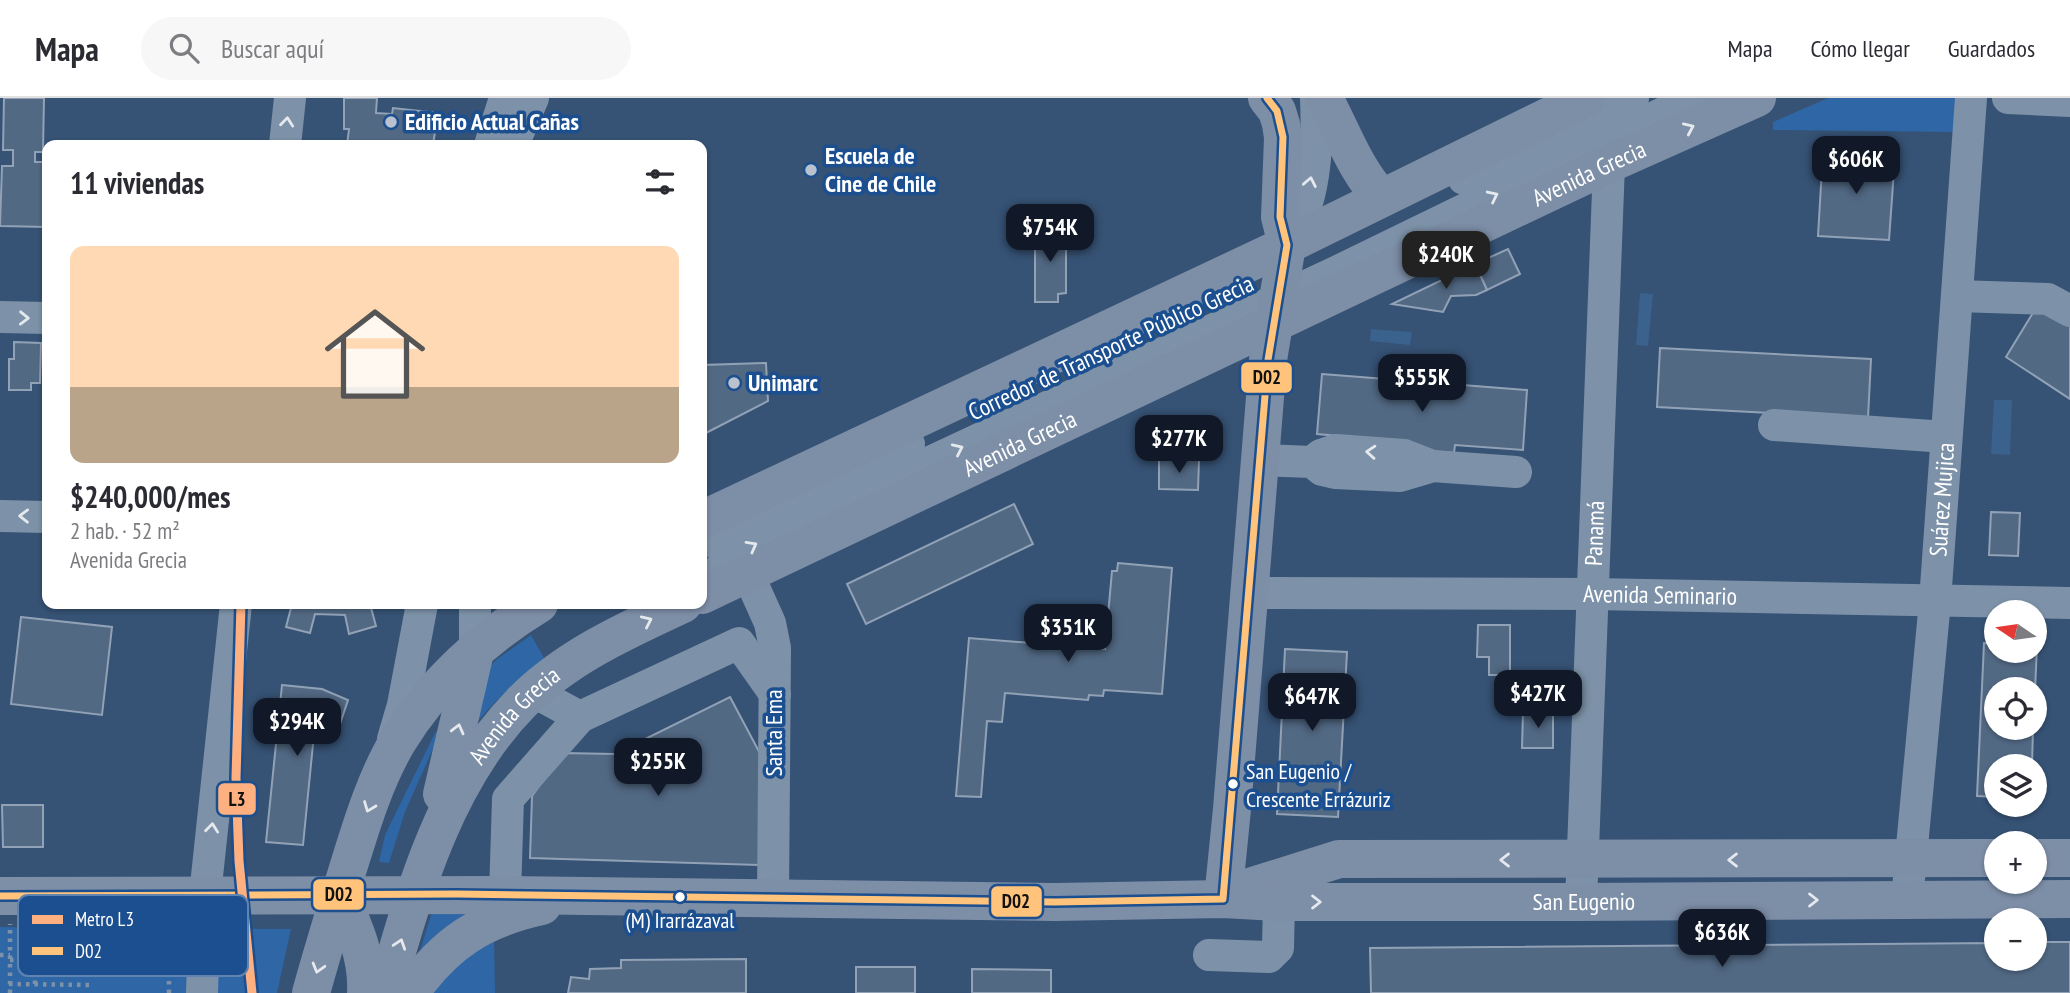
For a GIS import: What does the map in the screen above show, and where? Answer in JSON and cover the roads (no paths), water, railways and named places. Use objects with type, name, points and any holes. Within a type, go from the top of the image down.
[{"type":"main road","points":[[1223,899],[1260,460],[1280,283],[1282,124],[1273,104],[1267,98]]},
{"type":"main road","points":[[1324,98],[1371,187],[1381,197]]},
{"type":"main road","name":"Avenida Grecia","points":[[707,591],[748,573],[1280,283],[1381,197],[1586,98]]},
{"type":"main road","name":"Avenida Grecia","points":[[707,518],[1280,283],[1609,164],[1757,98]]},
{"type":"main road","points":[[311,993],[363,822],[397,743],[444,681],[514,618],[530,609]]},
{"type":"main road","name":"Avenida Grecia","points":[[419,881],[462,785],[478,758],[521,703],[611,638],[672,609]]},
{"type":"main road","points":[[385,993],[419,881],[460,723],[475,652]]},
{"type":"main road","points":[[1228,845],[1233,850],[1242,852],[1339,859]]},
{"type":"main road","name":"San Eugenio","points":[[1223,899],[1244,887],[1339,859],[1984,858]]},
{"type":"main road","points":[[2047,858],[2070,858]]},
{"type":"main road","name":"San Eugenio","points":[[248,895],[340,896],[419,881],[505,895],[588,897],[1055,902],[1223,899],[1279,902],[2070,899]]},
{"type":"main road","points":[[340,896],[359,942],[366,993]]},
{"type":"main road","points":[[410,993],[445,950],[473,930],[508,914],[588,897]]},
{"type":"street","points":[[286,140],[290,98]]},
{"type":"street","points":[[492,140],[505,98]]},
{"type":"street","points":[[515,140],[533,98]]},
{"type":"street","points":[[1280,283],[1300,223],[1311,177],[1316,141],[1316,98]]},
{"type":"street","name":"Corredor de Transporte Público Grecia","points":[[707,586],[727,560],[759,542],[1280,283],[1633,98]]},
{"type":"street","name":"Corredor de Transporte Público Grecia","points":[[707,540],[1694,98]]},
{"type":"street","name":"Suárez Mujica","points":[[1907,900],[1935,601],[1971,98]]},
{"type":"street","points":[[2008,98],[2070,101]]},
{"type":"street","name":"Panamá","points":[[1581,902],[1609,164]]},
{"type":"street","points":[[1957,296],[2048,299],[2070,311]]},
{"type":"street","points":[[0,317],[42,318]]},
{"type":"street","points":[[1774,425],[1947,437]]},
{"type":"street","points":[[1260,460],[1312,462],[1321,455],[1336,450],[1404,456],[1432,467],[1516,472]]},
{"type":"street","points":[[0,516],[42,517]]},
{"type":"street","name":"Santa Ema","points":[[748,573],[773,635],[775,694],[772,899]]},
{"type":"street","name":"Avenida Seminario","points":[[1249,593],[1593,594],[2070,604]]},
{"type":"street","points":[[205,895],[235,609]]},
{"type":"street","points":[[385,767],[403,705],[421,609]]},
{"type":"street","points":[[475,652],[476,609]]},
{"type":"street","points":[[505,895],[508,799],[580,717],[739,643],[775,694]]},
{"type":"street","points":[[534,692],[580,717]]},
{"type":"street","points":[[1209,955],[1269,957],[1278,948],[1279,902]]},
{"type":"metro line","name":"L3","points":[[241,609],[236,778],[242,895]]},
{"type":"metro line","name":"L3","points":[[248,952],[252,993]]},
{"type":"place","name":"Edificio Actual Cañas","points":[[391,122]]},
{"type":"place","name":"Escuela de Cine de Chile","points":[[811,170]]},
{"type":"place","name":"Unimarc","points":[[734,383]]},
{"type":"place","name":"San Eugenio / Crescente Errázuriz","points":[[1233,784]]},
{"type":"place","name":"(M) Irarrázaval","points":[[680,897]]}]
